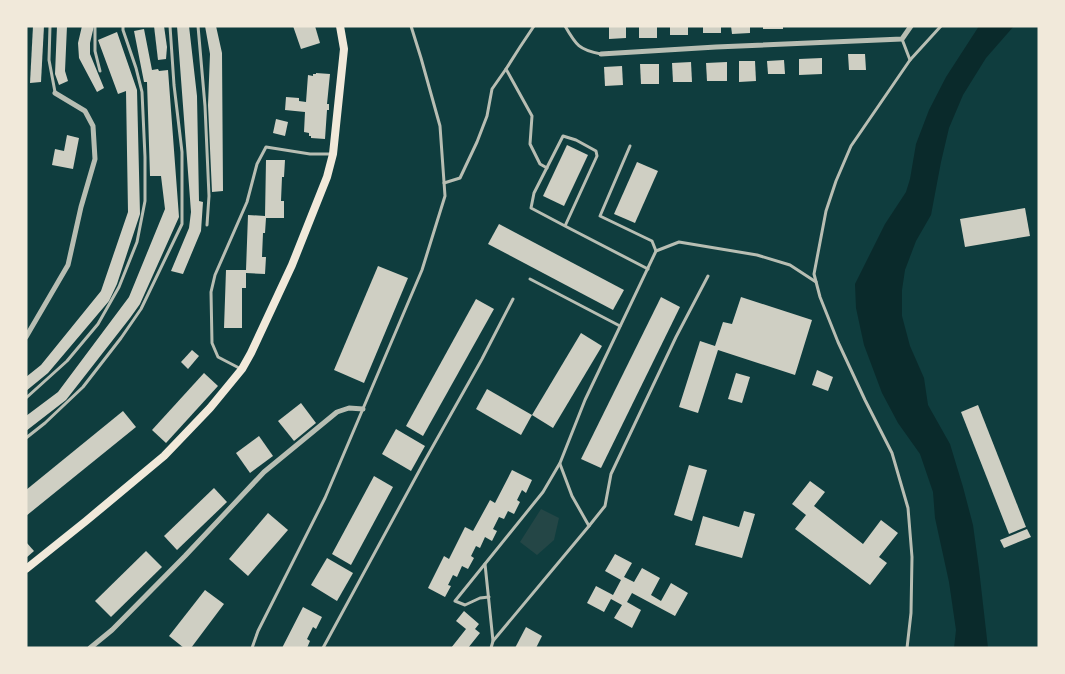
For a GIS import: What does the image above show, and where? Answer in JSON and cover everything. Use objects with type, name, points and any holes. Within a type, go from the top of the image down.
[{"type":"main road","points":[[26,569],[164,456],[210,408],[242,369],[292,265],[328,177],[333,154],[344,49],[340,26]]},
{"type":"street","points":[[601,54],[902,39],[910,26]]},
{"type":"street","points":[[26,338],[68,266],[94,159],[93,126],[85,111],[55,93]]},
{"type":"street","points":[[90,648],[112,630],[264,472],[337,412],[349,408],[363,409]]},
{"type":"lane","points":[[50,26],[48,60],[55,93]]},
{"type":"lane","points":[[95,26],[95,51],[100,72]]},
{"type":"lane","points":[[26,398],[67,361],[98,324],[119,287],[136,242],[145,201],[142,92],[123,26]]},
{"type":"lane","points":[[26,438],[83,387],[121,338],[141,309],[182,224],[182,152],[174,85],[170,26]]},
{"type":"lane","points":[[198,26],[205,106],[209,187],[207,225]]},
{"type":"lane","points":[[252,648],[258,631],[326,498],[422,270],[445,196],[440,126],[411,26]]},
{"type":"lane","points":[[444,183],[460,178],[487,116],[492,89],[534,26]]},
{"type":"lane","points":[[565,26],[578,46],[590,52],[601,54]]},
{"type":"lane","points":[[907,648],[911,613],[912,557],[908,508],[892,452],[838,342],[820,297],[814,274],[826,211],[851,146],[910,60],[941,26]]},
{"type":"lane","points":[[902,39],[910,60]]},
{"type":"lane","points":[[506,69],[532,116],[530,144],[540,164],[547,168]]},
{"type":"lane","points":[[565,226],[597,156],[596,151],[576,140],[563,136],[534,193],[531,208],[565,226],[648,269]]},
{"type":"lane","points":[[489,597],[480,598],[465,605],[455,601],[543,492],[560,463],[585,400],[656,250],[652,241],[600,216],[630,146]]},
{"type":"lane","points":[[242,369],[218,357],[212,343],[211,292],[215,275],[246,202],[257,164],[266,147],[310,154],[333,154]]},
{"type":"lane","points":[[656,250],[679,242],[757,255],[790,265],[816,282]]},
{"type":"lane","points":[[493,641],[605,506],[611,474],[676,337],[708,276]]},
{"type":"lane","points":[[530,279],[620,326]]},
{"type":"lane","points":[[324,648],[513,299]]},
{"type":"lane","points":[[560,463],[572,496],[590,526]]},
{"type":"lane","points":[[485,564],[493,641],[491,648]]},
{"type":"shaded area","points":[[979,26],[1014,26],[986,58],[963,95],[949,128],[931,215],[916,241],[905,270],[902,290],[902,316],[910,346],[924,378],[928,405],[950,444],[973,525],[988,648],[954,648],[956,630],[949,582],[935,518],[933,492],[920,454],[898,423],[882,393],[864,345],[856,308],[855,284],[885,224],[906,192],[916,144],[929,110],[946,77]]},
{"type":"shaded area","points":[[541,509],[559,518],[554,540],[537,555],[520,542]]},
{"type":"building","points":[[33,26],[44,26],[41,82],[30,83]]},
{"type":"building","points":[[57,26],[67,26],[65,71],[68,81],[59,85],[55,74]]},
{"type":"building","points":[[82,26],[94,26],[90,43],[90,54],[104,88],[97,92],[79,58],[78,43]]},
{"type":"building","points":[[154,26],[164,26],[167,47],[166,59],[158,60]]},
{"type":"building","points":[[177,26],[189,26],[197,96],[199,201],[203,202],[201,231],[183,274],[171,271],[189,228],[191,212]]},
{"type":"building","points":[[205,26],[216,26],[222,53],[223,191],[212,192],[208,105],[210,54]]},
{"type":"building","points":[[293,26],[315,26],[320,43],[301,49]]},
{"type":"building","points":[[609,26],[626,26],[626,38],[609,39]]},
{"type":"building","points":[[639,26],[657,26],[657,38],[639,38]]},
{"type":"building","points":[[670,26],[688,26],[688,35],[670,35]]},
{"type":"building","points":[[703,26],[721,26],[721,33],[703,33]]},
{"type":"building","points":[[731,26],[750,26],[750,33],[732,34]]},
{"type":"building","points":[[763,26],[783,26],[783,29],[763,29]]},
{"type":"building","points":[[144,29],[152,70],[168,70],[179,217],[140,304],[130,318],[66,400],[26,431],[26,416],[58,392],[129,297],[165,209],[161,176],[150,176],[147,82],[144,82],[134,31]]},
{"type":"building","points":[[117,32],[137,90],[140,214],[117,284],[109,301],[48,373],[26,391],[26,377],[41,365],[101,291],[128,212],[126,91],[118,94],[98,40]]},
{"type":"building","points":[[848,54],[865,54],[866,70],[849,70]]},
{"type":"building","points":[[822,58],[822,74],[799,75],[799,59]]},
{"type":"building","points":[[784,60],[785,74],[768,74],[767,61]]},
{"type":"building","points":[[739,61],[755,61],[756,81],[739,82]]},
{"type":"building","points":[[691,62],[692,82],[673,82],[672,63]]},
{"type":"building","points":[[727,62],[727,81],[707,81],[706,63]]},
{"type":"building","points":[[640,64],[659,64],[659,84],[641,84]]},
{"type":"building","points":[[622,66],[623,85],[605,86],[604,67]]},
{"type":"building","points":[[316,73],[330,74],[327,104],[329,104],[329,110],[327,110],[325,139],[311,138],[309,133],[304,132],[305,112],[285,110],[286,97],[299,98],[299,101],[306,102],[308,75],[313,76]]},
{"type":"building","points":[[276,119],[288,122],[285,136],[273,133]]},
{"type":"building","points":[[67,135],[79,138],[73,169],[52,165],[55,149],[64,151]]},
{"type":"building","points":[[567,145],[588,155],[564,206],[543,196]]},
{"type":"building","points":[[266,160],[285,160],[281,201],[284,201],[284,218],[266,218],[262,257],[266,257],[265,274],[246,273],[246,288],[242,288],[242,328],[224,328],[226,270],[246,270],[248,215],[265,216]]},
{"type":"building","points":[[637,162],[658,171],[635,223],[614,214]]},
{"type":"building","points":[[1025,208],[1030,236],[965,247],[960,219]]},
{"type":"building","points":[[499,224],[624,290],[613,310],[488,244]]},
{"type":"building","points":[[378,266],[408,278],[364,383],[334,370]]},
{"type":"building","points":[[661,297],[680,307],[601,468],[581,459]]},
{"type":"building","points":[[741,297],[812,320],[795,375],[718,350],[698,413],[679,407],[700,341],[715,346],[723,322],[732,324]]},
{"type":"building","points":[[476,299],[494,309],[423,436],[406,426]]},
{"type":"building","points":[[581,333],[602,346],[553,428],[532,415]]},
{"type":"building","points":[[192,350],[199,356],[188,369],[181,362]]},
{"type":"building","points":[[817,370],[833,377],[828,391],[812,385]]},
{"type":"building","points":[[204,373],[218,386],[166,443],[152,430]]},
{"type":"building","points":[[736,373],[750,377],[742,403],[728,399]]},
{"type":"building","points":[[487,389],[532,415],[521,435],[476,409]]},
{"type":"building","points":[[301,403],[316,423],[294,441],[278,421]]},
{"type":"building","points":[[978,405],[1026,527],[1009,534],[961,412]]},
{"type":"building","points":[[123,411],[136,427],[26,516],[26,490]]},
{"type":"building","points":[[396,429],[425,446],[411,471],[382,454]]},
{"type":"building","points":[[259,436],[273,456],[250,473],[236,453]]},
{"type":"building","points":[[689,465],[707,470],[692,521],[674,515]]},
{"type":"building","points":[[512,470],[532,480],[526,493],[522,490],[517,500],[520,502],[514,514],[508,511],[504,519],[499,517],[493,529],[497,531],[492,541],[485,537],[480,548],[476,546],[471,556],[474,558],[468,569],[462,566],[457,577],[453,575],[448,585],[451,586],[445,597],[428,588],[444,556],[449,559],[465,527],[473,531],[490,500],[495,503]]},
{"type":"building","points":[[374,476],[393,487],[351,565],[332,554]]},
{"type":"building","points":[[810,481],[825,492],[814,506],[863,544],[881,520],[898,533],[879,557],[887,563],[870,585],[795,529],[806,515],[792,504]]},
{"type":"building","points":[[214,488],[227,502],[177,550],[164,536]]},
{"type":"building","points":[[744,511],[755,514],[742,558],[695,545],[703,516],[739,527]]},
{"type":"building","points":[[268,513],[288,530],[248,576],[229,559]]},
{"type":"building","points":[[1027,529],[1031,537],[1004,548],[1000,540]]},
{"type":"building","points":[[26,542],[34,551],[26,558]]},
{"type":"building","points":[[146,551],[162,567],[111,617],[95,601]]},
{"type":"building","points":[[615,554],[632,563],[624,577],[634,582],[642,568],[660,578],[651,595],[661,601],[671,583],[688,593],[675,616],[632,593],[627,602],[641,610],[632,628],[614,618],[622,605],[611,599],[604,612],[587,603],[596,586],[613,595],[621,580],[605,571]]},
{"type":"building","points":[[327,558],[353,573],[337,601],[311,585]]},
{"type":"building","points":[[205,590],[224,604],[191,648],[184,648],[169,636]]},
{"type":"building","points":[[303,607],[322,617],[316,629],[313,627],[307,639],[310,641],[307,648],[282,648]]},
{"type":"building","points":[[464,611],[479,624],[475,629],[480,633],[468,648],[451,648],[466,629],[456,621]]},
{"type":"building","points":[[526,627],[542,636],[536,648],[515,648]]}]
